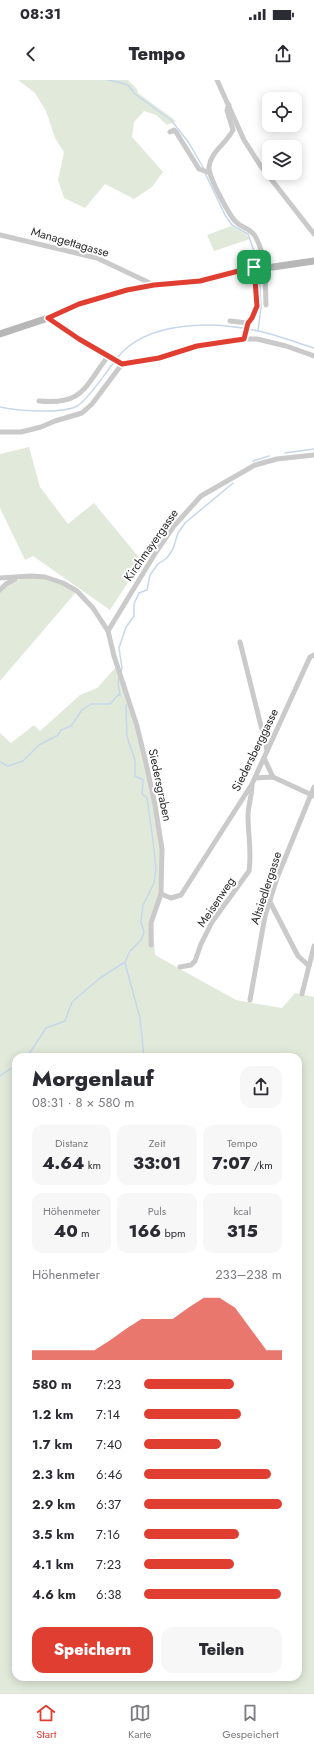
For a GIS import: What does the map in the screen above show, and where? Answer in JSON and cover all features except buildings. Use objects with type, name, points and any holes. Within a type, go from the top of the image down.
[{"type":"main road","points":[[0,334],[48,318],[79,304],[127,290],[154,285],[200,281],[259,267],[314,261]]},
{"type":"street","points":[[217,80],[244,140],[260,165],[314,234]]},
{"type":"street","points":[[229,105],[227,110],[234,130],[229,138],[218,147],[212,156],[209,169],[225,207],[231,216],[236,222],[249,229],[256,236],[259,267],[266,305]]},
{"type":"street","points":[[170,132],[174,130],[176,132],[199,169],[210,173]]},
{"type":"street","name":"Managettagasse","points":[[0,235],[97,258],[154,285]]},
{"type":"street","points":[[244,339],[248,324],[257,306],[259,267]]},
{"type":"street","points":[[48,318],[79,339],[120,362],[159,358],[197,346],[244,339],[257,339],[314,356]]},
{"type":"street","points":[[230,321],[248,324]]},
{"type":"street","points":[[39,401],[64,401],[80,394],[110,356]]},
{"type":"street","points":[[0,432],[21,432],[82,413],[92,404],[120,362]]},
{"type":"street","name":"Kirchmayergasse","points":[[108,631],[156,552],[174,526],[201,496],[256,465],[277,459],[314,455]]},
{"type":"street","name":"Siedersgraben","points":[[0,578],[31,576],[45,577],[63,583],[77,591],[93,608],[108,631],[121,678],[137,726],[155,805],[162,849],[161,894],[151,923],[151,945]]},
{"type":"street","points":[[0,590],[16,578]]},
{"type":"street","points":[[240,642],[267,750]]},
{"type":"street","name":"Siedersberggasse","points":[[161,894],[171,898],[181,895],[252,784],[310,657],[314,655]]},
{"type":"street","points":[[264,758],[273,777]]},
{"type":"street","points":[[255,778],[273,777],[312,795]]},
{"type":"street","name":"Meisenweg","points":[[180,967],[190,965],[195,961],[201,944],[212,922],[249,871],[251,861],[248,836],[248,814],[252,784]]},
{"type":"street","name":"Altsiedlergasse","points":[[250,1000],[265,916],[277,878],[314,787]]},
{"type":"street","points":[[270,902],[298,956],[309,966]]},
{"type":"street","points":[[302,994],[314,946]]},
{"type":"green space","points":[[18,80],[128,80],[137,89],[138,93],[176,121],[167,125],[156,115],[144,111],[134,122],[132,137],[163,172],[152,187],[134,199],[105,184],[85,208],[64,198],[58,180],[64,152],[55,138],[46,111],[35,93]]},
{"type":"green space","points":[[231,226],[246,234],[250,239],[214,251],[207,235]]},
{"type":"green space","points":[[29,447],[40,487],[68,524],[94,503],[142,561],[110,610],[33,556],[25,560],[0,508],[0,454]]},
{"type":"green space","points":[[31,576],[45,577],[77,591],[0,681],[0,590],[6,584]]},
{"type":"green space","points":[[116,667],[141,746],[161,848],[159,893],[153,923],[155,955],[236,1000],[282,1008],[295,993],[314,997],[314,1693],[0,1693],[0,733],[11,743],[34,725],[40,731],[80,695],[97,688]]},
{"type":"waterway","points":[[108,80],[129,86],[135,94],[171,120],[189,143],[204,169]]},
{"type":"waterway","points":[[205,173],[225,215],[232,225],[248,234],[259,265]]},
{"type":"waterway","points":[[258,331],[261,307],[259,271]]},
{"type":"waterway","points":[[117,358],[130,346],[146,336],[163,330],[182,326],[202,325],[241,328],[258,331],[314,348]]},
{"type":"waterway","points":[[0,407],[28,411],[70,409],[81,403],[115,361]]},
{"type":"waterway","name":"Siedersgraben","points":[[285,453],[314,449]]},
{"type":"waterway","name":"Siedersgraben","points":[[253,461],[269,456]]},
{"type":"waterway","name":"Siedersgraben","points":[[121,673],[122,668],[119,648],[126,627],[134,616],[134,604],[139,593],[147,590],[150,575],[158,564],[167,558],[173,549],[178,533],[185,523],[233,483]]},
{"type":"waterway","name":"Siedersgraben","points":[[119,678],[118,683],[120,696]]},
{"type":"waterway","points":[[0,762],[8,766],[23,761],[39,745],[58,735],[61,730],[71,726],[82,710],[91,704],[110,704],[119,694]]},
{"type":"waterway","name":"Siedersgraben","points":[[30,1053],[46,1028],[65,1021],[72,1002],[100,978],[125,962],[130,951],[141,940],[144,932],[141,922],[143,905],[154,883],[156,869],[147,798],[142,794],[143,780],[135,776],[135,760],[127,737],[126,705]]},
{"type":"waterway","points":[[125,963],[140,1018],[144,1053]]},
{"type":"waterway","name":"Siedersgraben","points":[[0,1076],[12,1068]]},
{"type":"route","points":[[254,267],[257,306],[248,323],[244,339],[197,346],[159,358],[122,364],[109,355],[79,339],[48,318],[79,304],[127,290],[154,285],[208,280],[254,267]]}]
